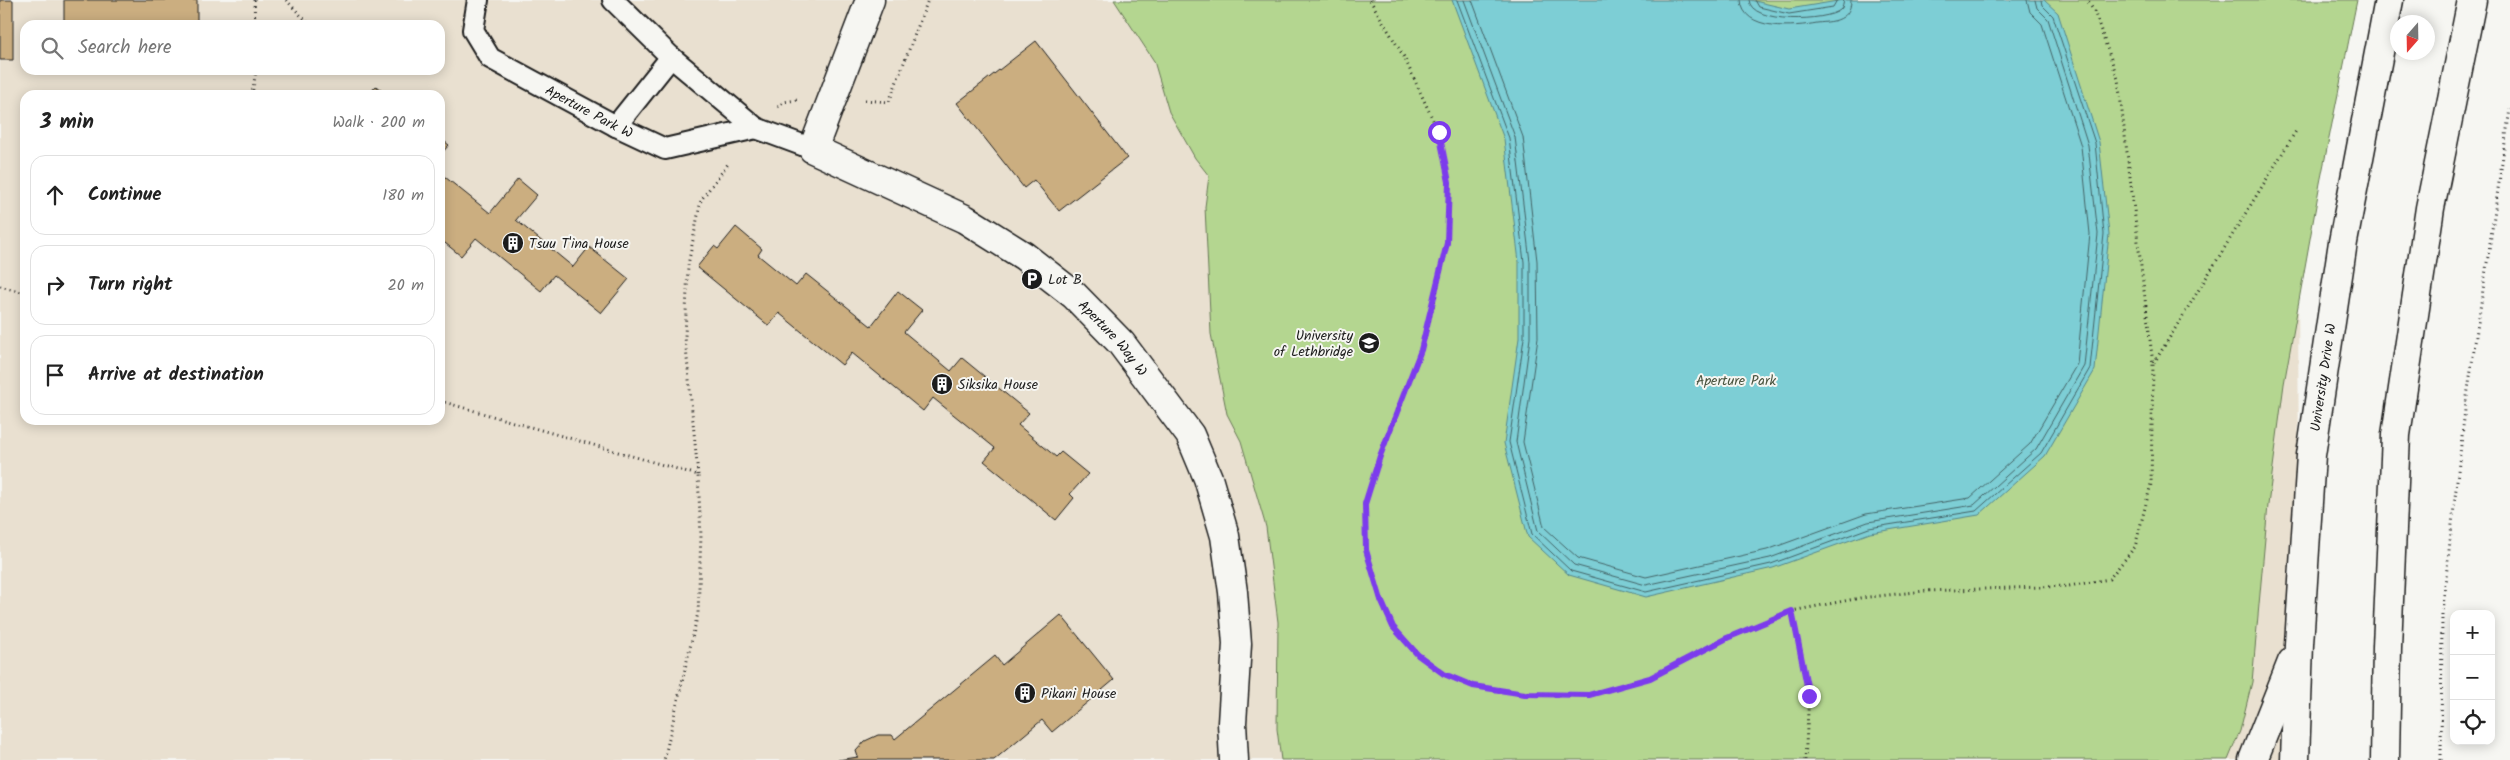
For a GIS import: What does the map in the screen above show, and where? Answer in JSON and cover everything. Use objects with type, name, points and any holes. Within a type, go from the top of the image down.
[{"type":"main road","points":[[813,149],[870,0]]},
{"type":"main road","name":"University Drive W","points":[[2295,760],[2299,644],[2311,455],[2343,242],[2389,0]]},
{"type":"main road","points":[[2385,760],[2387,647],[2396,435],[2430,208],[2472,0]]},
{"type":"main road","name":"Aperture Way W","points":[[813,149],[965,219],[1024,256],[1074,295],[1121,343],[1190,435],[1208,478],[1225,536],[1233,592],[1237,644],[1232,722],[1234,760]]},
{"type":"main road","points":[[2252,760],[2299,644]]},
{"type":"lane","name":"Aperture Park W","points":[[478,0],[473,30],[490,58],[616,126],[665,148],[756,128]]},
{"type":"lane","points":[[613,0],[672,57],[756,128],[813,149]]},
{"type":"lane","points":[[616,126],[672,57]]},
{"type":"path","points":[[254,0],[255,20]]},
{"type":"path","points":[[286,0],[305,20]]},
{"type":"path","points":[[1370,0],[1404,57],[1439,132],[1449,182],[1447,243],[1432,312],[1421,350],[1380,456],[1365,504],[1366,550],[1381,600],[1393,627],[1418,655],[1444,674],[1473,686],[1525,694],[1589,695],[1650,678],[1727,638],[1792,611],[1860,598],[1925,591],[2070,586],[2109,579],[2135,547],[2151,484],[2153,364],[2118,79],[2094,11],[2086,0]]},
{"type":"path","points":[[253,90],[255,75]]},
{"type":"path","points":[[2441,760],[2442,612],[2465,410],[2510,109]]},
{"type":"path","points":[[659,760],[664,759],[698,614],[701,536],[698,475],[685,337],[688,265],[701,200],[756,128]]},
{"type":"path","points":[[2153,364],[2296,131]]},
{"type":"path","points":[[0,286],[20,292]]},
{"type":"path","points":[[445,402],[698,475]]},
{"type":"path","points":[[1792,611],[1809,696],[1805,760]]},
{"type":"shaded area","name":"University of Lethbridge","points":[[0,0],[2352,0],[2298,266],[2300,760],[0,760]]},
{"type":"green space","name":"Aperture Park","points":[[1114,0],[2357,0],[2320,183],[2284,384],[2268,505],[2252,682],[2240,731],[2228,760],[1281,760],[1277,729],[1278,622],[1266,527],[1241,441],[1227,414],[1211,334],[1205,207],[1209,176],[1195,158],[1169,112],[1154,61]]},
{"type":"water","points":[[1452,0],[1750,0],[1789,9],[1844,0],[2044,0],[2058,13],[2099,142],[2109,234],[2095,370],[2045,456],[1979,515],[1870,533],[1773,568],[1646,597],[1569,575],[1528,537],[1504,443],[1519,338],[1519,262],[1504,139]]},
{"type":"building","points":[[0,0],[13,0],[13,60],[0,60]]},
{"type":"building","points":[[64,0],[197,0],[197,20],[64,20]]},
{"type":"building","points":[[1036,41],[1127,158],[1059,211],[1034,180],[1024,188],[957,103]]},
{"type":"building","points":[[376,86],[381,90],[372,90]]},
{"type":"building","name":"Tsuu T'ina House","points":[[445,177],[490,213],[518,179],[537,195],[516,220],[573,267],[589,247],[629,279],[601,313],[554,275],[541,291],[476,238],[461,256],[445,243]]},
{"type":"building","name":"Siksika House","points":[[736,227],[762,249],[758,255],[796,286],[806,274],[871,326],[898,291],[922,310],[904,332],[951,371],[962,358],[1029,413],[1018,425],[1056,457],[1061,452],[1088,474],[1070,494],[1074,498],[1056,520],[984,461],[995,448],[933,398],[923,411],[852,353],[842,365],[779,313],[769,326],[697,267],[714,246],[718,249]]},
{"type":"building","name":"Pikani House","points":[[1061,615],[1114,680],[1052,732],[1042,720],[994,760],[838,760],[858,757],[856,751],[865,741],[878,735],[892,735],[895,739],[995,656],[1002,665]]},
{"type":"place","name":"Tsuu T'ina House","points":[[513,243]]},
{"type":"place","name":"Lot B","points":[[1032,279]]},
{"type":"place","name":"University of Lethbridge","points":[[1369,343]]},
{"type":"place","name":"Siksika House","points":[[942,384]]},
{"type":"place","name":"Pikani House","points":[[1025,693]]},
{"type":"route","points":[[1439,132],[1449,182],[1447,243],[1421,350],[1380,456],[1365,504],[1366,550],[1381,600],[1393,627],[1418,655],[1444,674],[1473,686],[1525,694],[1589,695],[1650,678],[1727,638],[1792,611],[1809,696]]}]
